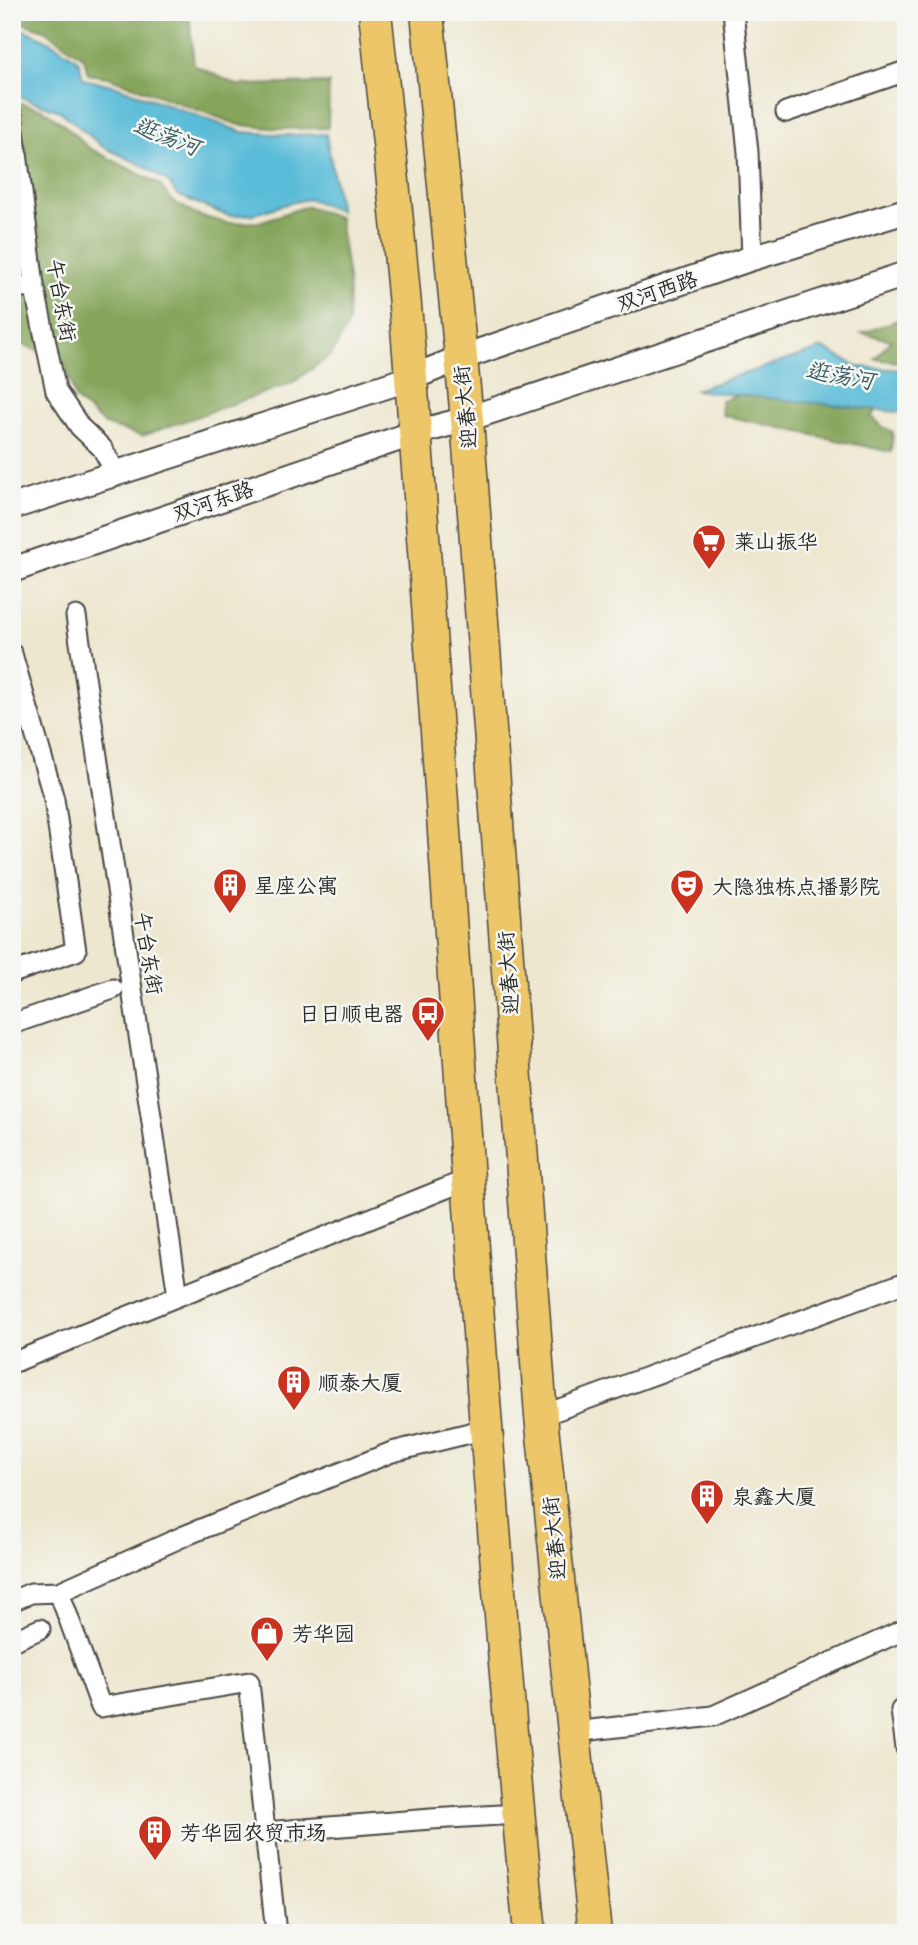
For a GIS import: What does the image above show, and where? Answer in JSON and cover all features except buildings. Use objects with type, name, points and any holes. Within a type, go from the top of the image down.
[{"type":"main road","points":[[375,12],[411,378],[486,1429],[530,1933]]},
{"type":"main road","name":"迎春大街","points":[[427,12],[467,419],[541,1416],[595,1933]]},
{"type":"street","points":[[733,12],[748,152],[752,258]]},
{"type":"street","points":[[786,112],[906,71]]},
{"type":"street","name":"午台东街","points":[[12,115],[34,285],[56,391],[80,428],[102,448],[117,474]]},
{"type":"street","name":"双河西路","points":[[411,378],[460,358],[752,258],[906,211]]},
{"type":"street","points":[[415,433],[467,419],[906,274]]},
{"type":"street","points":[[12,289],[34,285]]},
{"type":"street","points":[[12,507],[411,378]]},
{"type":"street","name":"双河东路","points":[[12,570],[415,433]]},
{"type":"street","name":"午台东街","points":[[76,617],[178,1296]]},
{"type":"street","points":[[12,654],[54,800],[76,951],[12,973]]},
{"type":"street","points":[[12,1024],[113,989]]},
{"type":"street","points":[[12,1363],[469,1179]]},
{"type":"street","points":[[541,1416],[906,1282]]},
{"type":"street","points":[[12,1601],[32,1593],[59,1592],[184,1536],[392,1452],[486,1429]]},
{"type":"street","points":[[59,1592],[101,1707],[249,1682],[276,1933]]},
{"type":"street","points":[[12,1641],[40,1629]]},
{"type":"street","points":[[574,1732],[713,1716],[906,1629]]},
{"type":"street","points":[[906,1708],[901,1710],[906,1748]]},
{"type":"street","points":[[265,1832],[518,1814]]},
{"type":"green space","points":[[12,12],[189,12],[194,65],[237,85],[329,83],[328,128],[282,129],[239,125],[108,77],[88,74],[84,58],[44,30],[12,20]]},
{"type":"green space","points":[[12,101],[42,109],[89,148],[159,184],[172,201],[200,216],[227,223],[259,222],[307,206],[339,218],[349,285],[348,324],[332,354],[292,383],[142,436],[105,425],[75,399],[65,363],[22,344],[12,317]]},
{"type":"green space","points":[[906,317],[906,363],[875,359],[891,340],[862,333]]},
{"type":"green space","points":[[755,390],[906,404],[906,418],[898,409],[881,407],[871,416],[893,432],[891,452],[722,415],[721,400]]},
{"type":"water","name":"逛荡河","points":[[12,27],[30,32],[64,50],[79,61],[83,79],[113,85],[242,132],[326,134],[340,211],[309,199],[254,214],[229,216],[177,195],[169,183],[144,166],[103,147],[60,111],[12,94]]},
{"type":"water","name":"逛荡河","points":[[823,348],[858,367],[906,370],[906,413],[694,390]]},
{"type":"pier","points":[[12,44],[20,101],[12,98]]},
{"type":"place","name":"莱山振华","points":[[709,571]]},
{"type":"place","name":"星座公寓","points":[[230,915]]},
{"type":"place","name":"大隐独栋点播影院","points":[[687,916]]},
{"type":"place","name":"日日顺电器","points":[[428,1043]]},
{"type":"place","name":"顺泰大厦","points":[[294,1412]]},
{"type":"place","name":"泉鑫大厦","points":[[707,1526]]},
{"type":"place","name":"芳华园","points":[[267,1663]]},
{"type":"place","name":"芳华园农贸市场","points":[[155,1862]]}]
